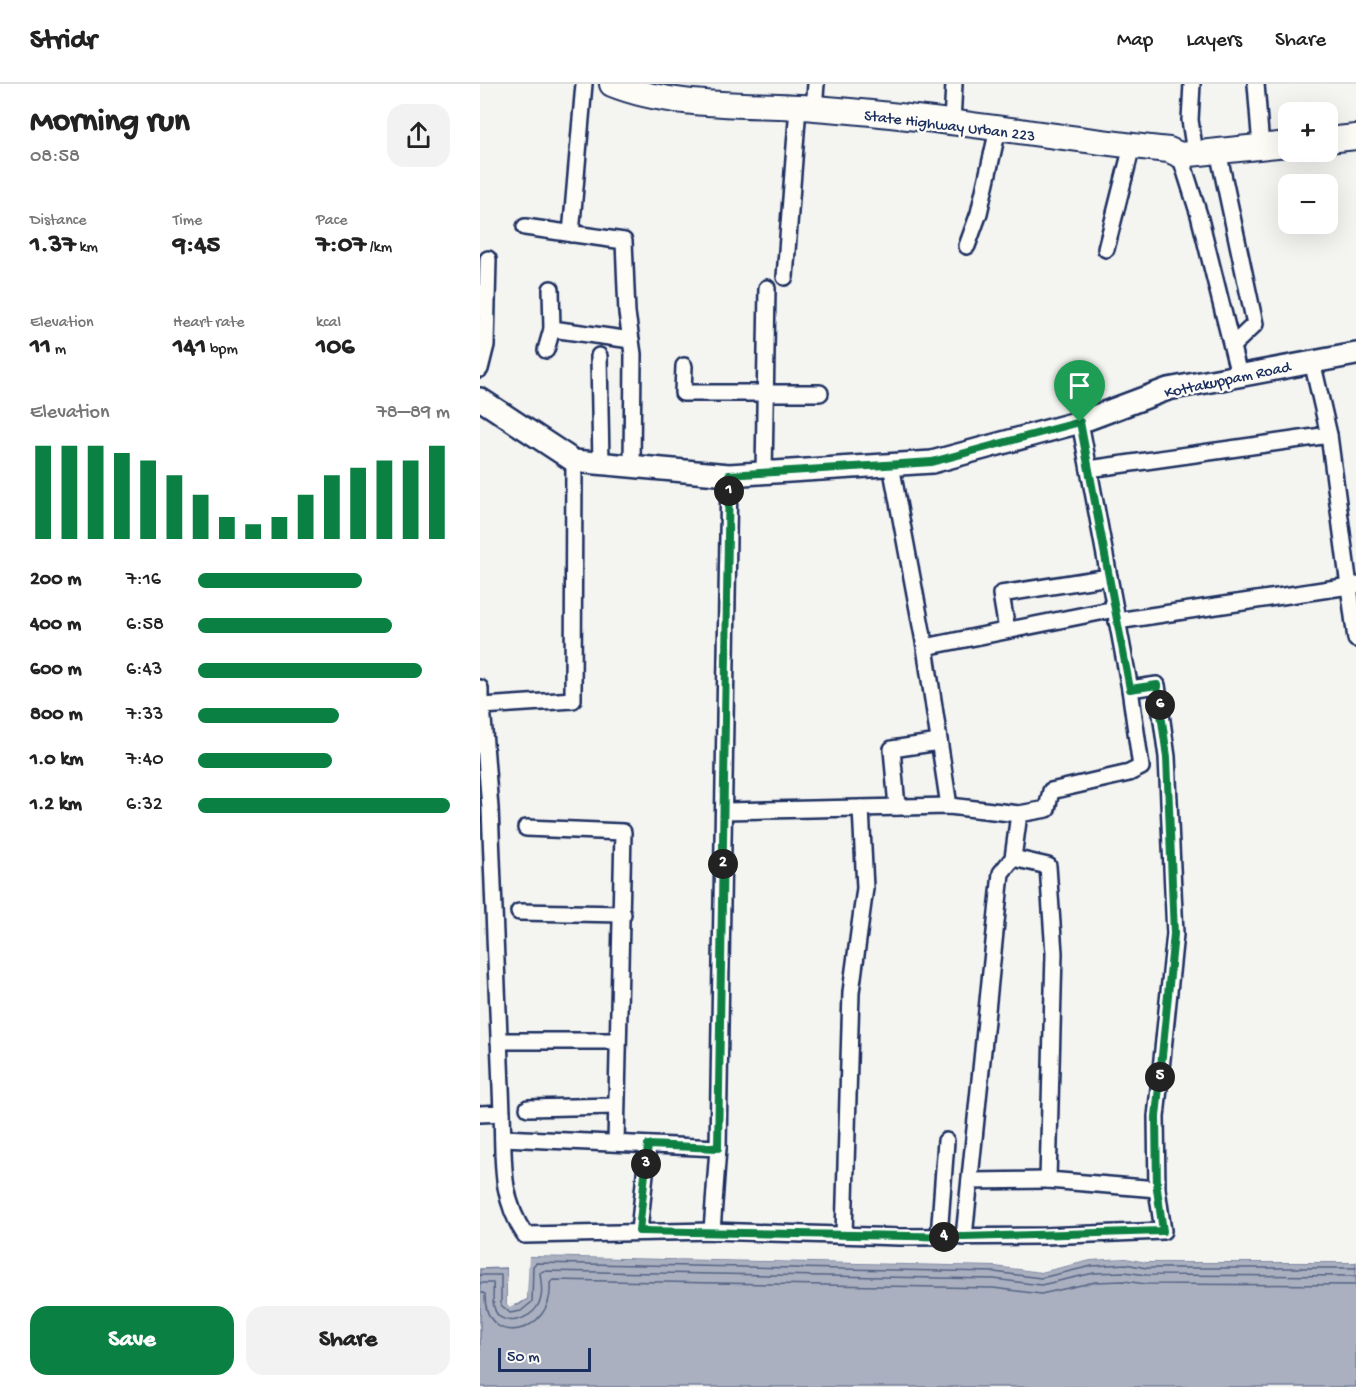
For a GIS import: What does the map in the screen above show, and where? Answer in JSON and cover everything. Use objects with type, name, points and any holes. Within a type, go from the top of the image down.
[{"type":"main road","name":"State Highway Urban 223","points":[[612,84],[651,89],[693,102],[806,108],[952,122],[1198,153],[1278,145]]},
{"type":"main road","points":[[1338,139],[1356,137]]},
{"type":"street","points":[[571,234],[584,84]]},
{"type":"street","points":[[785,277],[806,108],[816,84]]},
{"type":"street","points":[[952,122],[954,84]]},
{"type":"street","points":[[1192,84],[1190,120],[1198,153],[1255,324],[1232,346]]},
{"type":"street","points":[[1256,84],[1261,147]]},
{"type":"street","points":[[967,246],[979,213],[998,129]]},
{"type":"street","points":[[1106,249],[1132,146]]},
{"type":"street","points":[[1198,153],[1199,215],[1239,375]]},
{"type":"street","points":[[525,227],[624,241],[627,313],[631,340],[632,466]]},
{"type":"street","points":[[480,369],[486,345],[488,259]]},
{"type":"street","points":[[764,473],[767,288]]},
{"type":"street","points":[[546,350],[552,329],[551,289]]},
{"type":"street","points":[[552,329],[631,340]]},
{"type":"street","name":"Kottakuppam Road","points":[[480,399],[574,461],[729,475],[932,462],[1080,422],[1168,389],[1356,354]]},
{"type":"street","points":[[598,356],[601,464]]},
{"type":"street","points":[[1312,361],[1329,435],[1352,586],[1356,639]]},
{"type":"street","points":[[684,366],[682,393],[820,393]]},
{"type":"street","points":[[724,811],[949,806],[1019,814],[1047,809],[1051,791],[1130,773],[1141,767],[1130,689],[1080,422]]},
{"type":"street","points":[[1089,469],[1329,435]]},
{"type":"street","points":[[481,706],[573,700],[574,461]]},
{"type":"street","points":[[891,465],[925,647],[949,806]]},
{"type":"street","points":[[712,1231],[718,1148],[729,475]]},
{"type":"street","points":[[1007,630],[1001,594],[1109,577]]},
{"type":"street","points":[[925,647],[1007,630],[1352,586]]},
{"type":"street","points":[[480,688],[486,839],[500,1041],[505,1191],[513,1218],[525,1235],[712,1231],[939,1237],[1163,1231],[1157,1189],[1156,1117],[1174,934],[1167,757],[1157,685],[1130,689]]},
{"type":"street","points":[[897,807],[892,749],[939,742]]},
{"type":"street","points":[[844,1235],[851,992],[865,888],[861,808]]},
{"type":"street","points":[[964,1237],[1001,873],[1013,858],[1019,814]]},
{"type":"street","points":[[526,828],[623,832],[616,1143]]},
{"type":"street","points":[[1013,858],[1048,866],[1054,953],[1048,1180]]},
{"type":"street","points":[[519,912],[622,914]]},
{"type":"street","points":[[500,1041],[617,1041]]},
{"type":"street","points":[[528,1108],[616,1106]]},
{"type":"street","points":[[480,1114],[502,1113]]},
{"type":"street","points":[[503,1138],[718,1148]]},
{"type":"street","points":[[939,1237],[946,1141]]},
{"type":"street","points":[[639,1231],[648,1145]]},
{"type":"street","points":[[970,1181],[1048,1180],[1157,1189]]},
{"type":"water","points":[[528,1256],[995,1266],[1041,1272],[1091,1260],[1126,1258],[1146,1262],[1356,1262],[1356,1387],[480,1387],[480,1269],[507,1268],[507,1304],[518,1305],[527,1299]]},
{"type":"pier","points":[[528,1253],[995,1263],[1041,1269],[1091,1257],[1126,1255],[1146,1259],[1318,1258],[1356,1259],[1356,1262],[1146,1262],[1126,1258],[1091,1260],[1041,1272],[995,1266],[529,1256],[527,1299],[509,1307],[507,1304],[507,1265],[510,1267],[511,1304],[524,1297],[525,1256]]},
{"type":"route","points":[[1080,422],[1130,689],[1157,685],[1167,757],[1174,934],[1156,1117],[1157,1189],[1163,1231],[1045,1236],[900,1237],[742,1231],[639,1231],[648,1145],[718,1148],[729,475],[932,462],[1080,422]]}]
